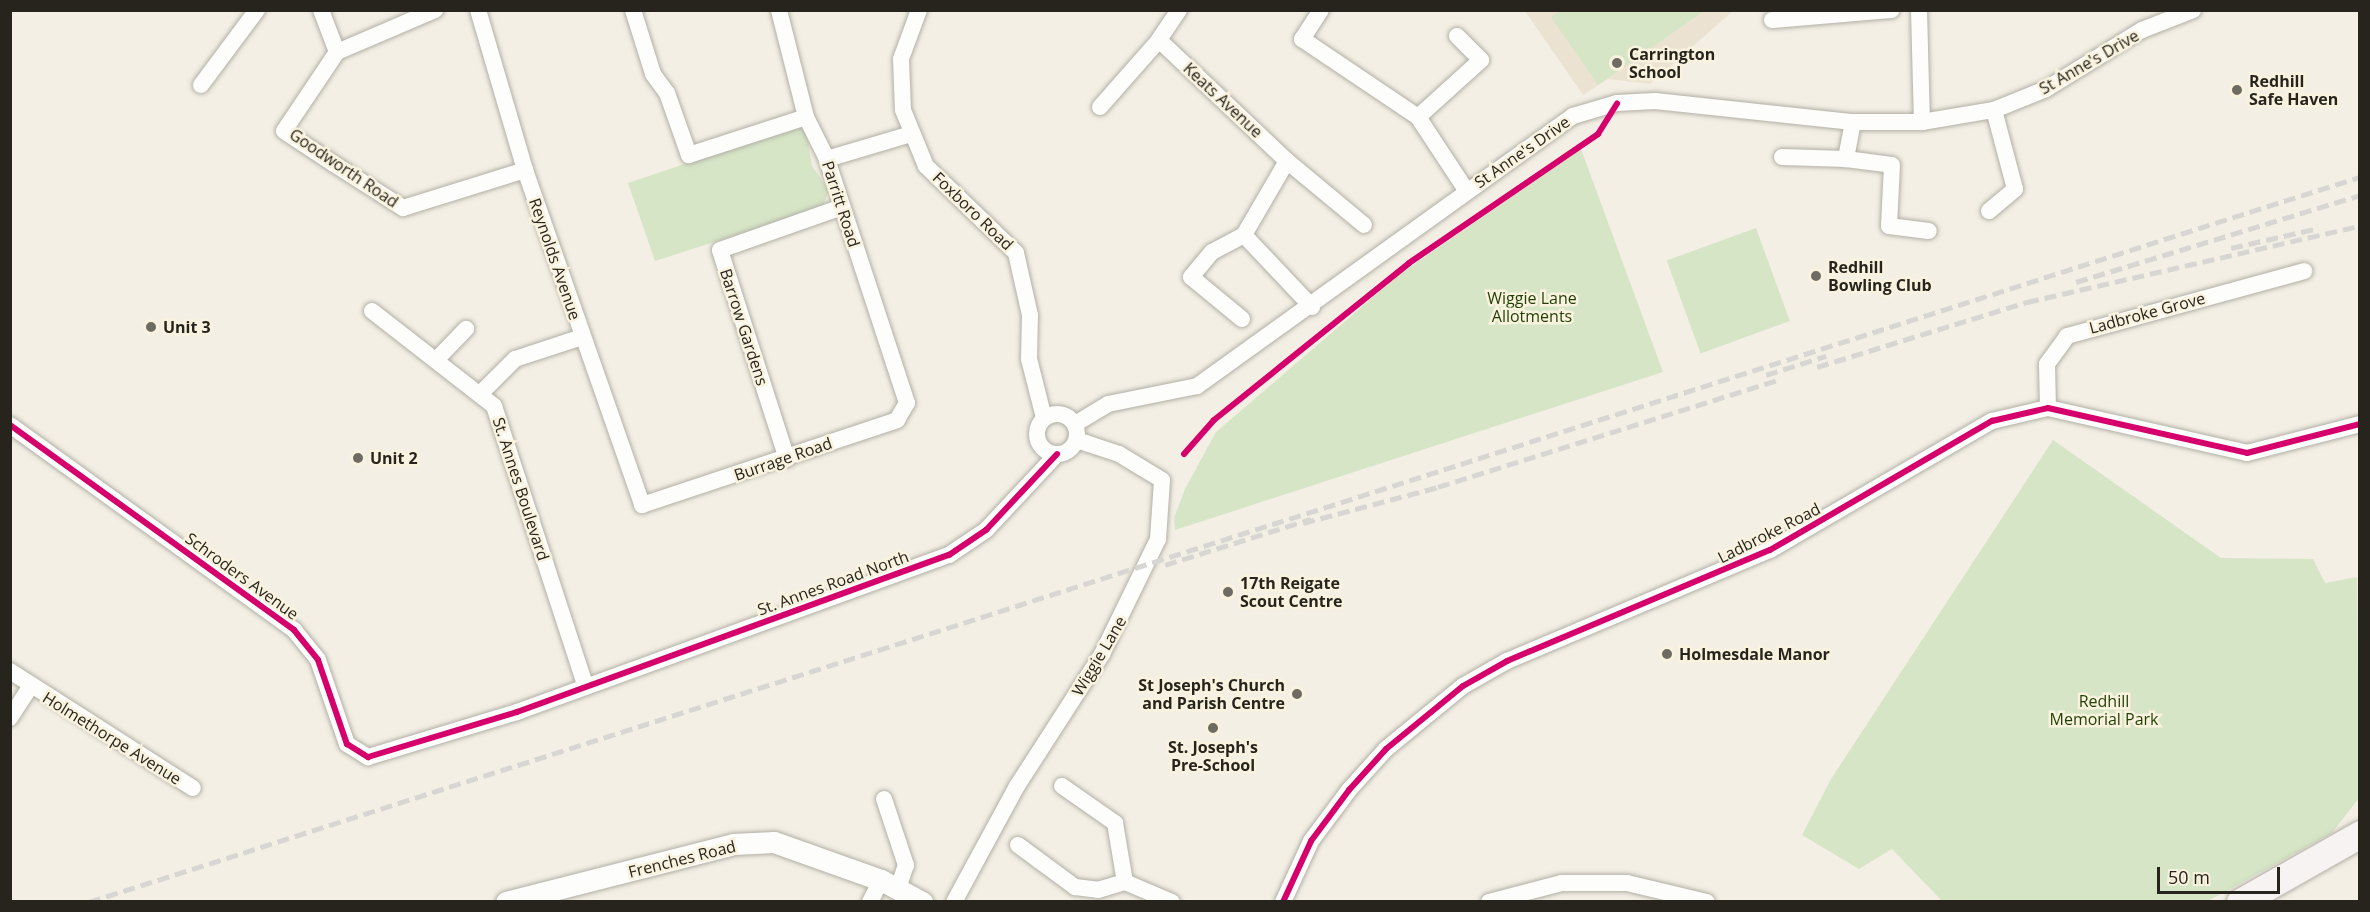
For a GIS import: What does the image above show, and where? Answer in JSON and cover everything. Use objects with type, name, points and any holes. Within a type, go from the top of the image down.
[{"type":"main road","points":[[2240,902],[2357,834]]},
{"type":"street","points":[[201,85],[257,10]]},
{"type":"street","points":[[321,10],[327,34],[337,52],[435,10]]},
{"type":"street","name":"Reynolds Avenue","points":[[478,10],[525,170],[642,505]]},
{"type":"street","points":[[633,10],[652,74],[667,93],[689,155],[806,117]]},
{"type":"street","name":"Parritt Road","points":[[779,10],[806,117],[827,159],[906,396]]},
{"type":"street","name":"Foxboro Road","points":[[919,10],[901,59],[903,110],[911,134],[927,166],[1016,253],[1030,315],[1029,359],[1044,418]]},
{"type":"street","points":[[1100,107],[1159,40],[1179,10]]},
{"type":"street","points":[[1321,10],[1302,39],[1418,117],[1467,190]]},
{"type":"street","points":[[1772,20],[1892,10]]},
{"type":"street","points":[[1919,10],[1922,122]]},
{"type":"street","name":"St Anne's Drive","points":[[1076,432],[1108,405],[1197,386],[1312,307],[1467,190],[1573,116],[1617,103],[1711,104],[1853,122],[1922,122],[1994,110],[2046,89],[2142,30],[2193,10]]},
{"type":"street","points":[[1418,117],[1481,60],[1457,36]]},
{"type":"street","name":"Keats Avenue","points":[[1159,40],[1287,161],[1364,225]]},
{"type":"street","name":"Goodworth Road","points":[[337,52],[284,131],[403,208],[525,170]]},
{"type":"street","points":[[1989,211],[2015,189],[1994,110]]},
{"type":"street","points":[[1846,159],[1853,122]]},
{"type":"street","points":[[827,159],[911,134]]},
{"type":"street","points":[[1782,157],[1846,159],[1892,165],[1889,226],[1929,231]]},
{"type":"street","points":[[1242,319],[1191,277],[1212,252],[1244,235],[1287,161]]},
{"type":"street","name":"Barrow Gardens","points":[[787,459],[720,250],[842,207]]},
{"type":"street","points":[[1244,235],[1312,307]]},
{"type":"street","name":"Ladbroke Grove","points":[[2048,408],[2047,364],[2067,336],[2304,271]]},
{"type":"street","name":"St. Annes Boulevard","points":[[372,311],[481,393],[504,424],[585,684]]},
{"type":"street","points":[[437,359],[466,329]]},
{"type":"street","points":[[481,393],[515,359],[582,337]]},
{"type":"street","name":"Burrage Road","points":[[642,505],[787,459],[897,420],[906,396]]},
{"type":"street","name":"Ladbroke Road","points":[[1283,902],[1311,841],[1349,790],[1386,749],[1463,686],[1507,661],[1770,550],[1992,421],[2048,408],[2247,453],[2360,424]]},
{"type":"street","points":[[1064,414],[1076,432],[1057,454],[1039,443],[1037,431],[1044,418],[1064,414]]},
{"type":"street","name":"Schroders Avenue","points":[[10,425],[294,630],[318,660],[347,744],[358,754],[387,754],[585,684]]},
{"type":"street","name":"Wiggie Lane","points":[[954,902],[1017,786],[1102,654],[1158,539],[1162,480],[1127,457],[1076,432]]},
{"type":"street","name":"St. Annes Road North","points":[[585,684],[949,555],[986,530],[1057,454]]},
{"type":"street","name":"Holmethorpe Avenue","points":[[10,671],[30,687],[193,788]]},
{"type":"street","name":"Holmethorpe Avenue","points":[[10,718],[30,687]]},
{"type":"street","points":[[1062,786],[1115,823],[1125,882]]},
{"type":"street","points":[[870,902],[906,865],[884,799]]},
{"type":"street","name":"Frenches Road","points":[[518,901],[696,853],[774,842],[890,884],[922,902]]},
{"type":"street","points":[[1018,845],[1075,887],[1098,890],[1125,882],[1172,902]]},
{"type":"street","points":[[1489,902],[1562,883],[1627,884],[1707,902]]},
{"type":"shaded area","name":"Carrington School","points":[[1525,11],[1733,11],[1650,84],[1608,79],[1583,95]]},
{"type":"green space","points":[[1561,10],[1704,11],[1598,85],[1551,17]]},
{"type":"green space","points":[[797,126],[806,130],[812,166],[829,190],[823,207],[655,261],[628,183]]},
{"type":"green space","name":"Wiggie Lane Allotments","points":[[1581,149],[1663,372],[1175,530],[1174,518],[1185,489],[1216,432],[1399,275]]},
{"type":"green space","points":[[1756,228],[1790,321],[1701,354],[1667,260]]},
{"type":"green space","name":"Redhill Memorial Park","points":[[2053,440],[2221,558],[2313,559],[2325,583],[2357,577],[2359,798],[2332,833],[2208,901],[1942,901],[1892,849],[1859,869],[1802,835],[1831,779]]},
{"type":"railway","points":[[89,902],[2360,177]]},
{"type":"railway","points":[[2076,282],[2360,195]]},
{"type":"railway","points":[[1817,367],[2027,302],[2360,226]]},
{"type":"railway","points":[[2231,248],[2319,228]]},
{"type":"railway","points":[[1766,375],[1826,356]]},
{"type":"railway","points":[[1303,523],[1438,487],[1780,379]]},
{"type":"railway","points":[[1165,565],[1311,519]]},
{"type":"cycle path","points":[[1184,454],[1214,420],[1409,263],[1598,134],[1617,103]]},
{"type":"cycle path","points":[[1283,902],[1311,841],[1349,790],[1386,749],[1463,686],[1507,661],[1770,550],[1992,421],[2048,408],[2247,453],[2360,424]]},
{"type":"cycle path","points":[[10,425],[294,630],[318,660],[347,744],[368,757],[517,712],[949,555],[986,530],[1057,454]]},
{"type":"place","name":"Carrington School","points":[[1617,63]]},
{"type":"place","name":"Redhill Safe Haven","points":[[2237,90]]},
{"type":"place","name":"Redhill Bowling Club","points":[[1816,276]]},
{"type":"place","name":"Unit 3","points":[[151,327]]},
{"type":"place","name":"Unit 2","points":[[358,458]]},
{"type":"place","name":"17th Reigate Scout Centre","points":[[1228,592]]},
{"type":"place","name":"Holmesdale Manor","points":[[1667,654]]},
{"type":"place","name":"St Joseph's Church and Parish Centre","points":[[1297,694]]},
{"type":"place","name":"St. Joseph's Pre-School","points":[[1213,728]]}]
